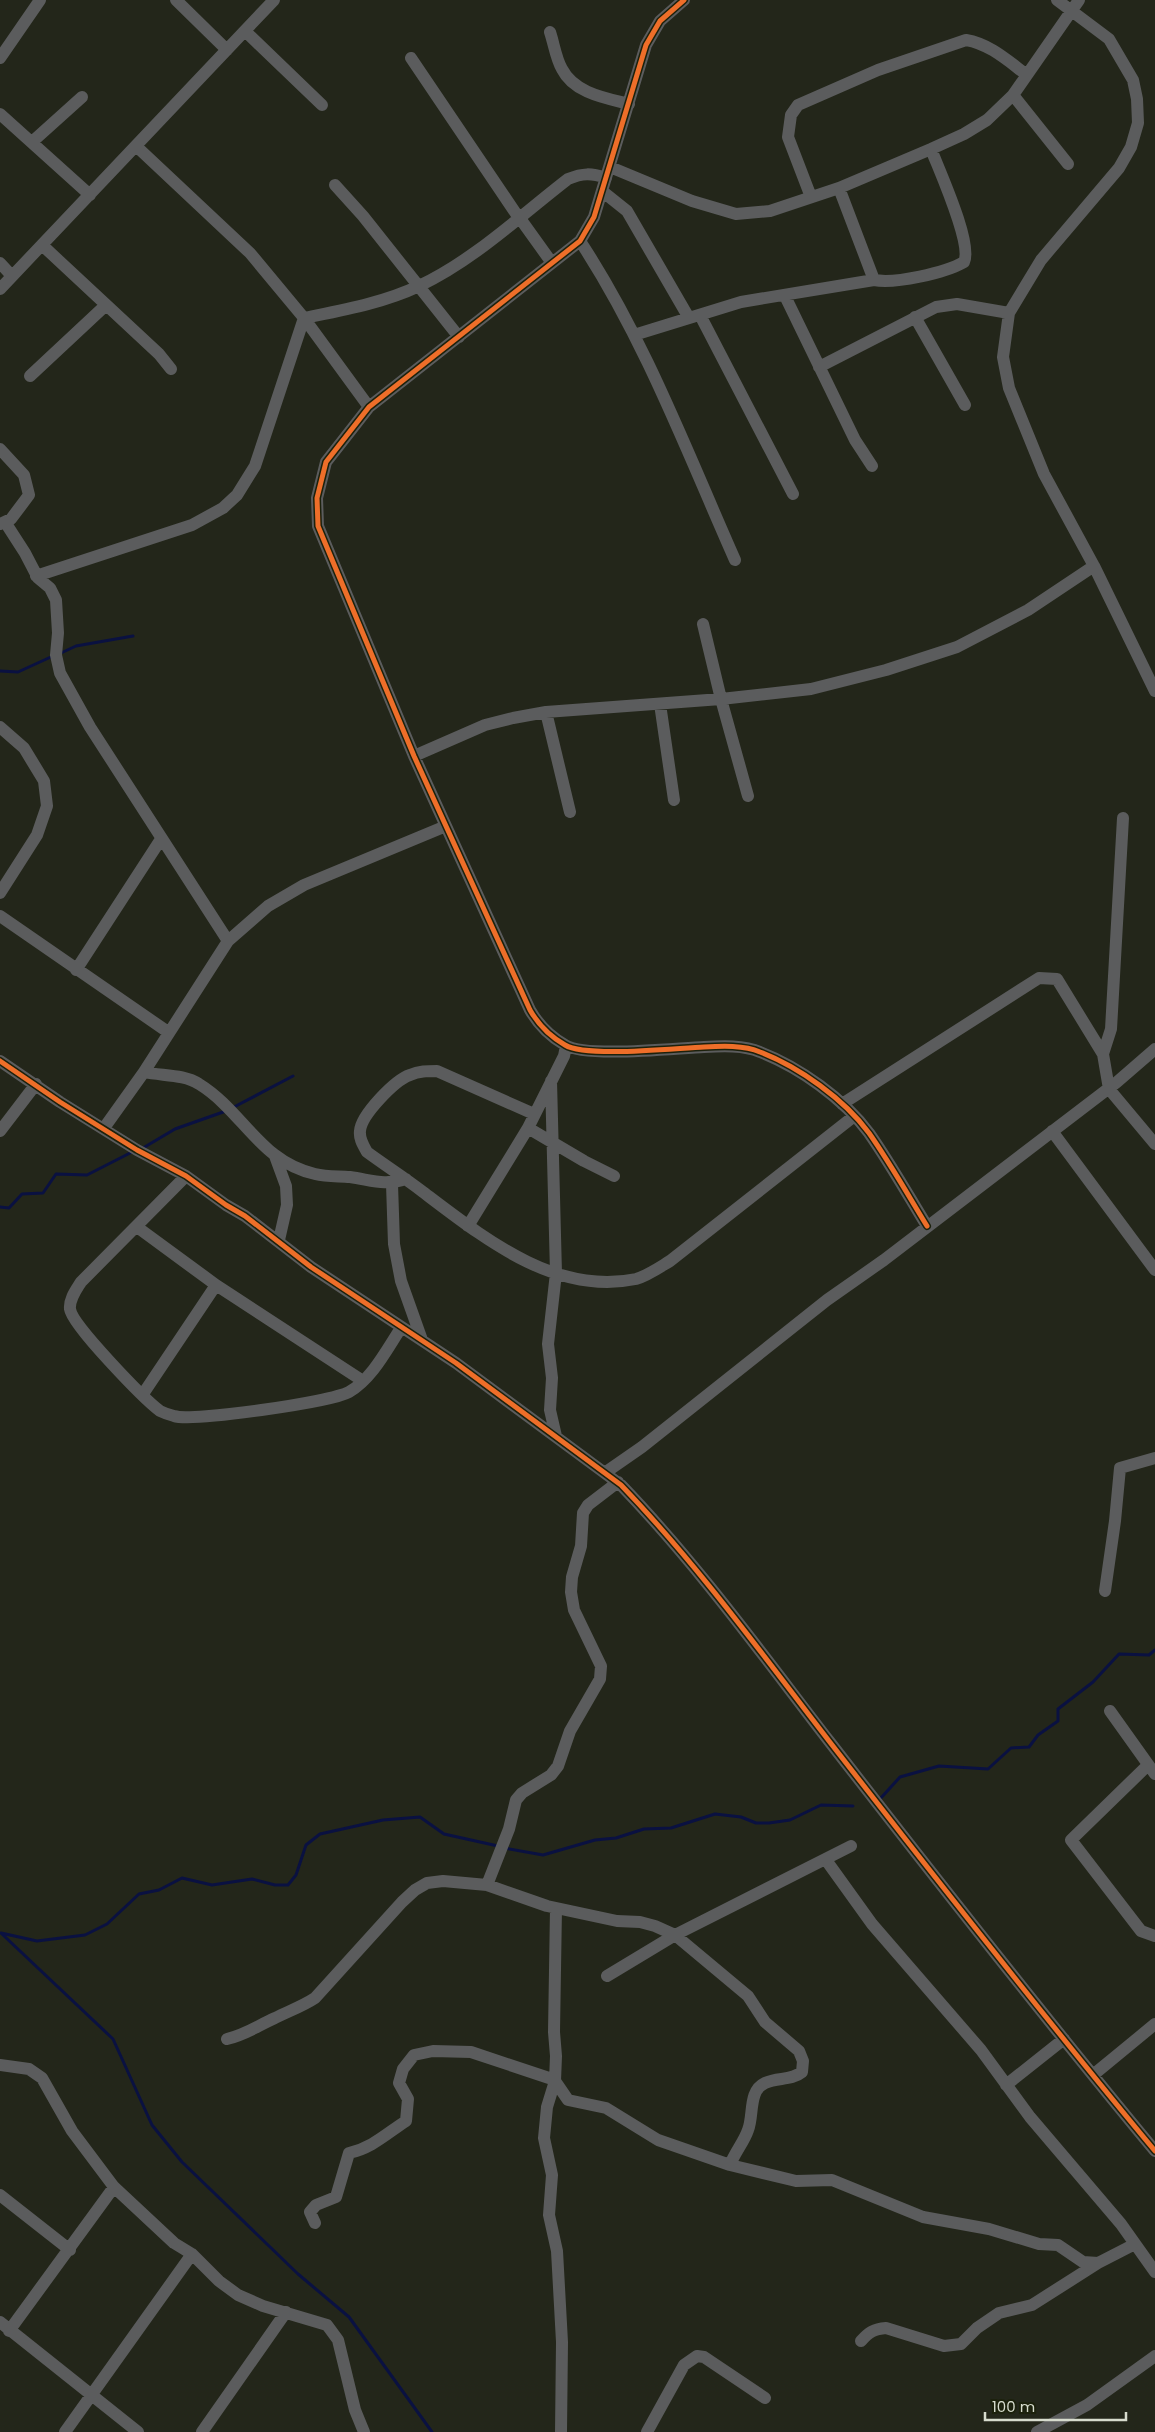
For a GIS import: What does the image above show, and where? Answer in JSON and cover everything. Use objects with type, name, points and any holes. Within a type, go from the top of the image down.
[{"type":"street","points":[[0,58],[40,0]]},
{"type":"street","points":[[176,0],[227,50]]},
{"type":"street","points":[[0,289],[274,0]]},
{"type":"street","points":[[684,0],[660,21],[646,45],[594,216],[580,241],[369,407],[326,462],[317,498],[318,526],[414,756],[530,1010],[538,1023],[566,1046],[602,1052],[723,1046],[759,1051],[795,1069],[829,1092],[868,1131],[927,1226]]},
{"type":"street","points":[[1057,0],[1076,5],[1109,39],[1133,80],[1137,99],[1138,123],[1130,147],[1119,168],[1041,260],[1009,314],[1003,357],[1009,388],[1044,474],[1094,566],[1155,691]]},
{"type":"street","points":[[304,318],[356,308],[417,287],[439,276],[487,244],[568,179],[580,174],[608,172],[736,214],[770,211],[839,188],[964,134],[987,120],[1013,95],[1076,5]]},
{"type":"street","points":[[245,31],[322,104]]},
{"type":"street","points":[[550,32],[561,68],[569,80],[599,96],[629,104]]},
{"type":"street","points":[[811,197],[788,137],[791,115],[798,105],[878,70],[966,40],[991,48],[1027,74]]},
{"type":"street","points":[[411,58],[519,218],[552,263]]},
{"type":"street","points":[[1013,95],[1068,164]]},
{"type":"street","points":[[32,142],[82,97]]},
{"type":"street","points":[[0,114],[90,195]]},
{"type":"street","points":[[136,146],[250,253],[304,318],[369,407]]},
{"type":"street","points":[[634,335],[741,302],[785,296],[792,292],[874,280],[882,281],[920,276],[956,267],[964,262],[966,256],[958,219],[931,149]]},
{"type":"street","points":[[335,185],[363,216],[459,338]]},
{"type":"street","points":[[839,188],[874,280]]},
{"type":"street","points":[[602,191],[627,211],[694,316],[793,494]]},
{"type":"street","points":[[580,241],[600,271],[634,335],[735,560]]},
{"type":"street","points":[[42,245],[159,354],[171,368]]},
{"type":"street","points":[[0,263],[12,276]]},
{"type":"street","points":[[785,296],[855,440],[872,466]]},
{"type":"street","points":[[819,367],[936,307],[957,304],[1009,314]]},
{"type":"street","points":[[30,376],[106,305]]},
{"type":"street","points":[[915,317],[965,405]]},
{"type":"street","points":[[36,576],[192,525],[223,508],[237,495],[255,466],[304,318]]},
{"type":"street","points":[[0,450],[24,475],[29,495],[19,512],[11,519],[2,523],[25,553],[36,576],[50,588],[56,600],[58,633],[56,655],[60,674],[90,727],[228,941]]},
{"type":"street","points":[[414,756],[485,725],[546,712],[721,699],[811,689],[886,670],[957,646],[1028,610],[1094,566]]},
{"type":"street","points":[[703,624],[721,699],[748,796]]},
{"type":"street","points":[[660,704],[674,800]]},
{"type":"street","points":[[546,712],[570,812]]},
{"type":"street","points":[[0,727],[24,748],[44,781],[47,806],[37,835],[0,893]]},
{"type":"street","points":[[1103,1054],[1111,1029],[1123,818]]},
{"type":"street","points":[[104,1128],[144,1072],[228,941],[268,906],[304,885],[446,826]]},
{"type":"street","points":[[76,970],[162,839]]},
{"type":"street","points":[[0,916],[168,1032]]},
{"type":"street","points":[[842,1104],[1039,978],[1057,979],[1103,1054],[1109,1089],[1155,1144]]},
{"type":"street","points":[[468,1226],[528,1128],[564,1056],[566,1046]]},
{"type":"street","points":[[606,1472],[642,1447],[812,1311],[884,1260],[1109,1089],[1155,1049]]},
{"type":"street","points":[[0,1061],[104,1128],[186,1176],[279,1240],[311,1267],[401,1328],[422,1340],[618,1482],[645,1509],[707,1584],[1012,1976],[1155,2151]]},
{"type":"street","points":[[534,1114],[436,1071],[423,1071],[408,1075],[380,1099],[366,1115],[359,1129],[360,1141],[367,1152],[468,1226],[505,1250],[556,1273],[595,1281],[614,1282],[638,1278],[670,1261],[853,1117]]},
{"type":"street","points":[[144,1072],[187,1078],[198,1083],[230,1110],[262,1146],[275,1156],[315,1174],[392,1184],[406,1180]]},
{"type":"street","points":[[551,1081],[556,1273],[548,1344],[552,1378],[550,1410],[556,1436]]},
{"type":"street","points":[[0,1131],[36,1084]]},
{"type":"street","points":[[528,1128],[584,1162],[614,1176]]},
{"type":"street","points":[[1052,1131],[1155,1270]]},
{"type":"street","points":[[275,1156],[286,1186],[287,1205],[279,1240]]},
{"type":"street","points":[[186,1176],[81,1282],[72,1296],[70,1309],[74,1318],[87,1335],[161,1412],[177,1417],[195,1417],[317,1402],[349,1392],[363,1381],[401,1328]]},
{"type":"street","points":[[392,1184],[394,1244],[401,1281],[422,1340]]},
{"type":"street","points":[[137,1227],[216,1285],[363,1381]]},
{"type":"street","points":[[143,1394],[216,1285]]},
{"type":"street","points":[[1105,1591],[1120,1468],[1155,1458]]},
{"type":"street","points":[[487,1885],[509,1829],[516,1800],[522,1793],[551,1775],[558,1766],[570,1731],[600,1679],[601,1666],[574,1610],[571,1592],[572,1577],[581,1546],[583,1513],[588,1505],[618,1482]]},
{"type":"street","points":[[1110,1711],[1152,1770],[1071,1840],[1141,1931],[1155,1936]]},
{"type":"street","points":[[607,1976],[675,1935],[851,1846]]},
{"type":"street","points":[[826,1860],[872,1924],[941,2002],[1030,2117],[1121,2224],[1155,2272]]},
{"type":"street","points":[[227,2039],[248,2033],[263,2023],[306,2004],[315,1998],[415,1890],[427,1883],[443,1881],[487,1885],[556,1908],[617,1921],[640,1922],[675,1935],[748,1996],[766,2022],[798,2051],[803,2061],[802,2072],[794,2079],[781,2079],[765,2083],[758,2088],[752,2103],[748,2131],[730,2165]]},
{"type":"street","points":[[556,1908],[555,2081],[548,2107],[544,2138],[552,2175],[549,2215],[557,2251],[562,2342],[561,2432]]},
{"type":"street","points":[[1093,2075],[1155,2024]]},
{"type":"street","points":[[1006,2085],[1064,2039]]},
{"type":"street","points":[[315,2223],[310,2212],[316,2205],[336,2196],[349,2153],[373,2145],[406,2121],[408,2099],[399,2083],[403,2069],[414,2055],[433,2051],[471,2052],[555,2081],[568,2100],[606,2108],[658,2140],[730,2165],[796,2181],[832,2180],[899,2206],[909,2213],[989,2228],[1039,2244],[1058,2245],[1083,2262],[1098,2263]]},
{"type":"street","points":[[0,2065],[29,2069],[42,2078],[72,2132],[114,2187],[174,2243],[192,2254],[219,2282],[238,2295],[263,2306],[317,2320],[332,2330],[338,2340],[354,2410],[364,2432]]},
{"type":"street","points":[[114,2187],[70,2250],[5,2327],[138,2432]]},
{"type":"street","points":[[0,2195],[70,2250]]},
{"type":"street","points":[[861,2341],[876,2328],[886,2328],[944,2346],[960,2344],[977,2328],[999,2313],[1032,2305],[1098,2263],[1135,2244]]},
{"type":"street","points":[[64,2432],[93,2395],[192,2254]]},
{"type":"street","points":[[202,2432],[286,2312]]},
{"type":"street","points":[[647,2432],[684,2366],[697,2356],[704,2357],[764,2398]]},
{"type":"street","points":[[1037,2432],[1087,2404],[1155,2356]]},
{"type":"waterway","points":[[61,653],[76,646],[133,636]]},
{"type":"waterway","points":[[0,671],[18,672],[53,656]]},
{"type":"waterway","points":[[234,1107],[293,1076]]},
{"type":"waterway","points":[[143,1148],[175,1129],[226,1111]]},
{"type":"waterway","points":[[0,1207],[9,1208],[22,1194],[43,1193],[56,1174],[87,1175],[132,1152]]},
{"type":"waterway","points":[[880,1799],[900,1777],[939,1766],[988,1769],[1011,1748],[1029,1747],[1038,1735],[1058,1721],[1058,1709],[1093,1682],[1119,1654],[1149,1655],[1155,1650]]},
{"type":"waterway","points":[[504,1848],[543,1855],[595,1840],[616,1838],[644,1829],[671,1828],[715,1814],[741,1817],[756,1823],[769,1823],[790,1820],[821,1805],[853,1806]]},
{"type":"waterway","points":[[1,1933],[37,1941],[85,1935],[107,1924],[139,1894],[159,1890],[182,1878],[212,1885],[252,1879],[275,1885],[288,1885],[296,1875],[306,1845],[320,1834],[383,1820],[420,1817],[444,1834],[498,1846]]},
{"type":"waterway","points":[[2,1934],[113,2039],[152,2125],[182,2162],[298,2274],[349,2317],[432,2432]]},
{"type":"cycle path","points":[[684,0],[660,21],[646,45],[594,217],[580,241],[369,407],[326,462],[317,498],[318,526],[414,756],[530,1010],[541,1025],[560,1042],[576,1049],[611,1052],[718,1046],[740,1047],[775,1058],[820,1085],[859,1120],[884,1156],[927,1226]]},
{"type":"cycle path","points":[[0,1061],[60,1102],[137,1150],[186,1176],[226,1205],[245,1216],[311,1267],[456,1363],[621,1485],[703,1578],[990,1947],[1155,2151]]}]
